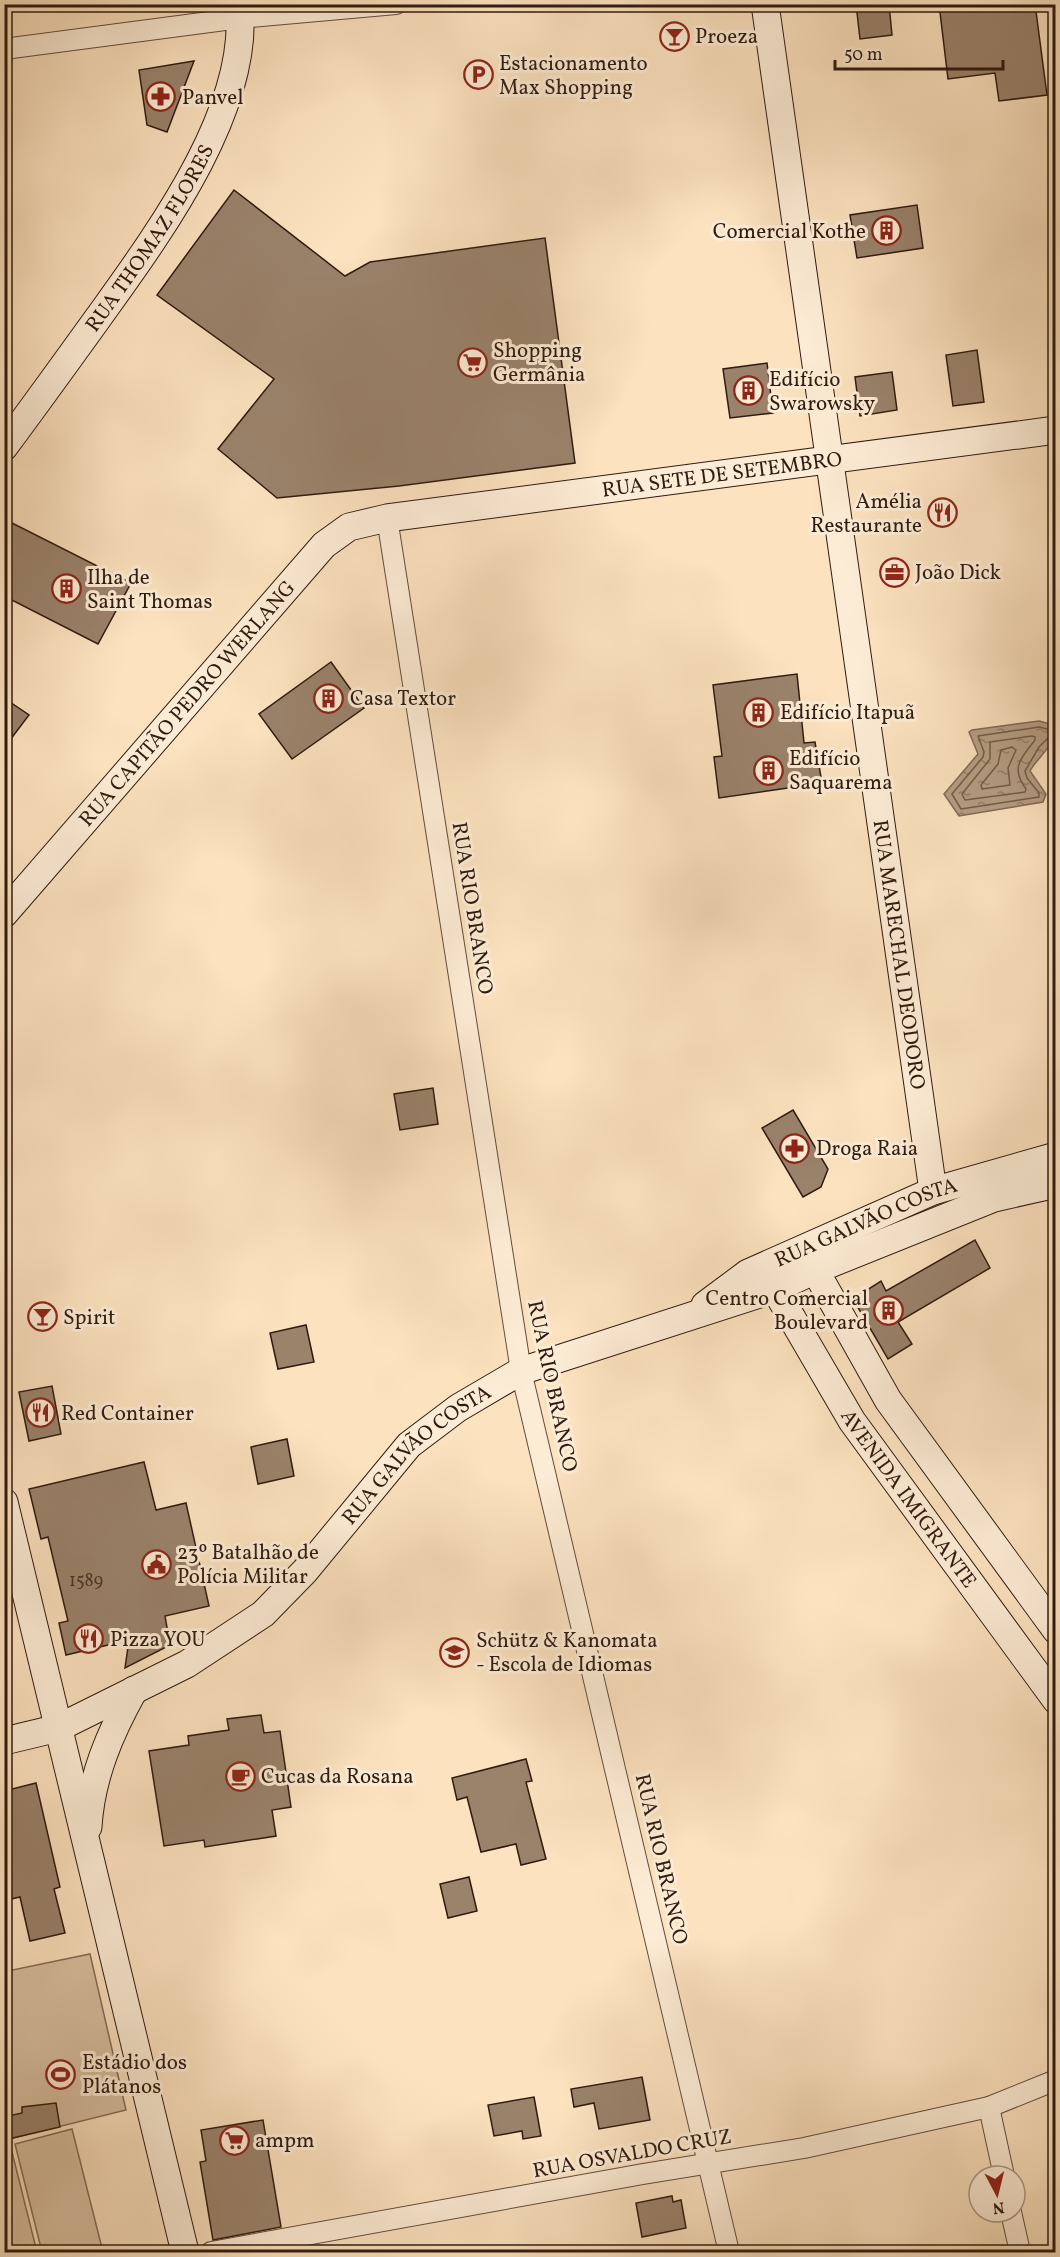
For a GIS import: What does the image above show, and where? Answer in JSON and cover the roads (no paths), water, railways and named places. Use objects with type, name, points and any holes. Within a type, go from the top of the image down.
[{"type":"street","points":[[4,49],[240,11],[396,4]]},
{"type":"street","name":"RUA MARECHAL DEODORO","points":[[765,4],[933,1191]]},
{"type":"street","name":"RUA THOMAZ FLORES","points":[[4,447],[137,264],[200,164],[238,60],[240,11]]},
{"type":"street","name":"RUA SETE DE SETEMBRO","points":[[387,518],[1056,430]]},
{"type":"street","name":"RUA CAPITÃO PEDRO WERLANG","points":[[4,914],[324,545],[349,527],[387,518]]},
{"type":"street","name":"RUA RIO BRANCO","points":[[387,518],[521,1371],[729,2253]]},
{"type":"street","name":"RUA GALVÃO COSTA","points":[[4,1741],[58,1728],[187,1664],[263,1614],[304,1571],[409,1444],[458,1408],[521,1371],[690,1318],[933,1191],[1056,1156]]},
{"type":"street","name":"RUA GALVÃO COSTA","points":[[774,1276],[815,1270],[994,1198],[1056,1184]]},
{"type":"street","name":"AVENIDA IMIGRANTE","points":[[815,1270],[888,1400],[1056,1630]]},
{"type":"street","name":"AVENIDA IMIGRANTE","points":[[774,1276],[852,1421],[1056,1700]]},
{"type":"street","points":[[4,1502],[185,2253]]},
{"type":"street","points":[[86,1849],[90,1806],[97,1771],[117,1721],[134,1690]]},
{"type":"street","name":"RUA OSVALDO CRUZ","points":[[211,2253],[643,2174],[804,2148],[989,2107],[1056,2080]]},
{"type":"street","points":[[989,2107],[1001,2164]]},
{"type":"street","points":[[1014,2224],[1020,2253]]},
{"type":"water","points":[[1039,721],[1054,725],[1055,732],[1051,744],[1030,771],[1046,794],[1043,802],[959,816],[944,794],[978,754],[969,732]]},
{"type":"place","name":"Proeza","points":[[674,36]]},
{"type":"place","name":"Estacionamento Max Shopping","points":[[478,75]]},
{"type":"place","name":"Panvel","points":[[161,97]]},
{"type":"place","name":"Comercial Kothe","points":[[887,231]]},
{"type":"place","name":"Shopping Germânia","points":[[472,362]]},
{"type":"place","name":"Edifício Swarowsky","points":[[748,391]]},
{"type":"place","name":"Amélia Restaurante","points":[[943,513]]},
{"type":"place","name":"João Dick","points":[[894,572]]},
{"type":"place","name":"Ilha de Saint Thomas","points":[[66,589]]},
{"type":"place","name":"Casa Textor","points":[[329,698]]},
{"type":"place","name":"Edifício Itapuã","points":[[759,712]]},
{"type":"place","name":"Edifício Saquarema","points":[[768,770]]},
{"type":"place","name":"Droga Raia","points":[[795,1148]]},
{"type":"place","name":"Centro Comercial Boulevard","points":[[889,1310]]},
{"type":"place","name":"Spirit","points":[[42,1317]]},
{"type":"place","name":"Red Container","points":[[40,1413]]},
{"type":"place","name":"23º Batalhão de Polícia Militar","points":[[156,1564]]},
{"type":"place","name":"Pizza YOU","points":[[89,1639]]},
{"type":"place","name":"Schütz & Kanomata - Escola de Idiomas","points":[[455,1652]]},
{"type":"place","name":"Cucas da Rosana","points":[[240,1776]]},
{"type":"place","name":"Estádio dos Plátanos","points":[[61,2074]]},
{"type":"place","name":"ampm","points":[[234,2140]]}]
